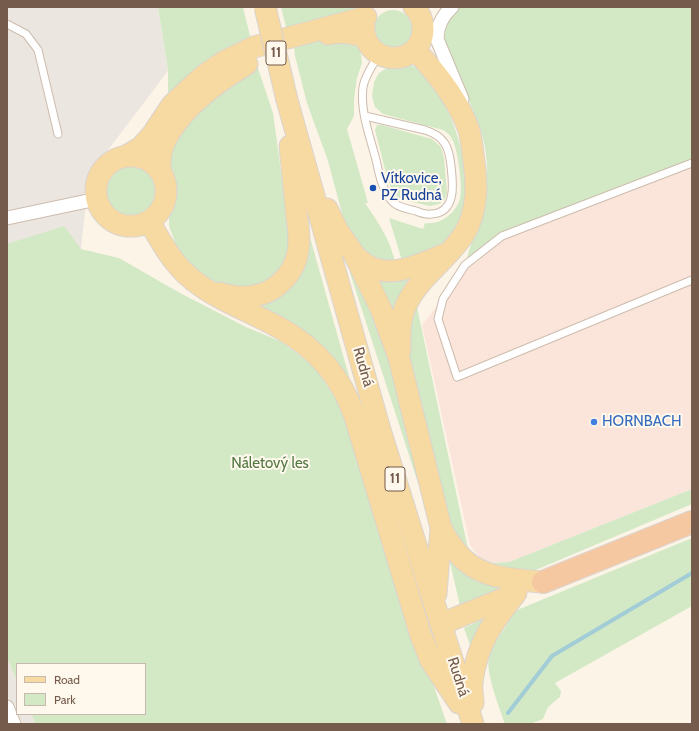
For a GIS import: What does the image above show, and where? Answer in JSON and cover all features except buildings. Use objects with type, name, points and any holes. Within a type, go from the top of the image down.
[{"type":"highway","points":[[543,582],[692,522]]},
{"type":"main road","name":"Rudná","points":[[265,7],[287,100],[380,430],[473,724]]},
{"type":"main road","points":[[370,12],[364,31],[368,44],[379,54],[385,57],[398,58],[410,54],[415,50],[423,34],[421,16],[416,8]]},
{"type":"main road","points":[[126,156],[145,158],[156,165],[164,176],[166,184],[166,198],[160,212],[149,221],[138,226],[115,222],[102,210],[97,199],[97,183],[104,169],[116,159],[126,156],[140,148],[152,135],[172,105],[203,76],[225,61],[254,47],[370,12]]},
{"type":"main road","points":[[160,170],[160,158],[164,144],[174,126],[194,104],[233,72],[279,49],[313,38],[341,32],[365,37]]},
{"type":"main road","points":[[399,358],[402,319],[406,305],[415,290],[451,251],[464,234],[469,224],[476,200],[475,170],[469,132],[456,104],[446,88],[415,50]]},
{"type":"main road","points":[[209,290],[226,295],[244,297],[260,295],[270,290],[285,278],[292,268],[297,256],[299,245],[287,100]]},
{"type":"main road","points":[[302,154],[338,231],[354,254],[381,309],[399,358],[441,528],[438,615],[516,593],[543,582]]},
{"type":"main road","points":[[149,221],[177,265],[186,274],[234,306],[280,328],[305,345],[326,365],[341,386],[355,417],[421,636],[431,661],[473,724]]},
{"type":"main road","points":[[354,254],[371,268],[386,271],[414,266],[451,251]]},
{"type":"main road","points":[[441,528],[458,555],[479,570],[498,577],[543,582]]},
{"type":"main road","points":[[473,724],[472,682],[479,650],[492,624],[516,593]]},
{"type":"street","points":[[452,7],[440,21],[437,33],[442,52],[461,94],[469,132]]},
{"type":"street","points":[[7,218],[97,199]]},
{"type":"street","points":[[7,707],[14,724]]},
{"type":"lane","points":[[7,24],[26,34],[38,50],[58,134]]},
{"type":"lane","points":[[365,116],[432,132],[443,140],[449,150],[453,192],[451,199],[444,208],[436,214],[428,214],[402,208],[389,198],[383,186],[365,116],[363,87],[379,54]]},
{"type":"lane","points":[[692,163],[502,236],[466,265],[443,299],[438,319],[457,377],[692,280]]},
{"type":"shaded area","points":[[7,7],[158,7],[168,71],[89,175],[81,249],[7,244]]},
{"type":"shaded area","points":[[692,163],[692,489],[509,562],[493,563],[480,558],[470,545],[422,325],[477,255],[502,236]]},
{"type":"shaded area","points":[[7,658],[16,679],[16,715],[32,715],[36,724],[7,724]]},
{"type":"green space","points":[[158,7],[243,7],[251,40],[168,101],[168,70]]},
{"type":"green space","points":[[281,7],[363,7],[359,13],[287,31]]},
{"type":"green space","points":[[461,7],[692,7],[692,160],[502,236],[465,265],[481,211],[487,169],[484,144],[478,122],[449,55],[444,34],[447,22],[453,13]]},
{"type":"green space","points":[[389,10],[397,10],[404,13],[409,18],[412,29],[409,40],[404,45],[397,48],[389,48],[382,45],[377,40],[374,33],[374,25],[377,18],[382,13]]},
{"type":"green space","points":[[334,35],[356,43],[361,54],[362,63],[357,78],[354,99],[354,116],[347,129],[368,203],[365,203],[388,240],[395,264],[367,259],[347,232],[328,161],[307,103],[295,56],[294,45]]},
{"type":"green space","points":[[393,64],[409,64],[418,69],[424,74],[441,98],[448,111],[458,138],[462,152],[465,181],[465,208],[452,234],[435,248],[403,264],[389,218],[423,229],[425,223],[436,222],[451,214],[460,199],[461,186],[457,153],[449,134],[443,130],[383,114],[375,107],[372,96],[374,82],[379,73]]},
{"type":"green space","points":[[257,65],[273,113],[291,245],[282,272],[253,288],[219,284],[199,273],[177,248],[169,226],[169,218],[176,188],[168,160],[169,151],[195,111]]},
{"type":"green space","points":[[377,125],[382,125],[432,139],[441,147],[444,158],[447,193],[445,199],[439,204],[430,206],[399,198],[393,193],[388,181],[375,130]]},
{"type":"green space","points":[[135,166],[140,167],[148,173],[154,181],[154,201],[148,209],[140,215],[125,216],[120,215],[112,209],[106,201],[105,186],[106,181],[112,173],[120,167]]},
{"type":"green space","points":[[306,223],[352,387],[243,304],[264,300]]},
{"type":"green space","name":"Náletový les","points":[[64,226],[81,249],[119,258],[180,293],[246,327],[282,342],[315,367],[341,407],[391,563],[447,724],[36,724],[32,715],[146,715],[146,663],[16,663],[16,679],[7,658],[7,244]]},
{"type":"green space","points":[[351,266],[384,330],[428,514],[350,273]]},
{"type":"green space","points":[[424,270],[393,317],[371,274]]},
{"type":"green space","points":[[416,302],[469,554],[450,529],[407,350],[410,310]]},
{"type":"green space","points":[[692,489],[692,504],[531,572],[511,573],[475,562],[480,558],[493,563],[509,562]]},
{"type":"green space","points":[[692,538],[692,606],[555,683],[561,691],[560,697],[548,707],[543,719],[530,724],[505,724],[491,681],[488,664],[490,654],[498,638],[514,612]]},
{"type":"green space","points":[[449,558],[508,585],[460,606]]},
{"type":"green space","points":[[487,617],[473,654],[464,628]]},
{"type":"waterway","points":[[508,713],[552,656],[692,573]]},
{"type":"place","name":"Vítkovice, PZ Rudná","points":[[373,188]]},
{"type":"place","name":"HORNBACH","points":[[594,422]]}]
